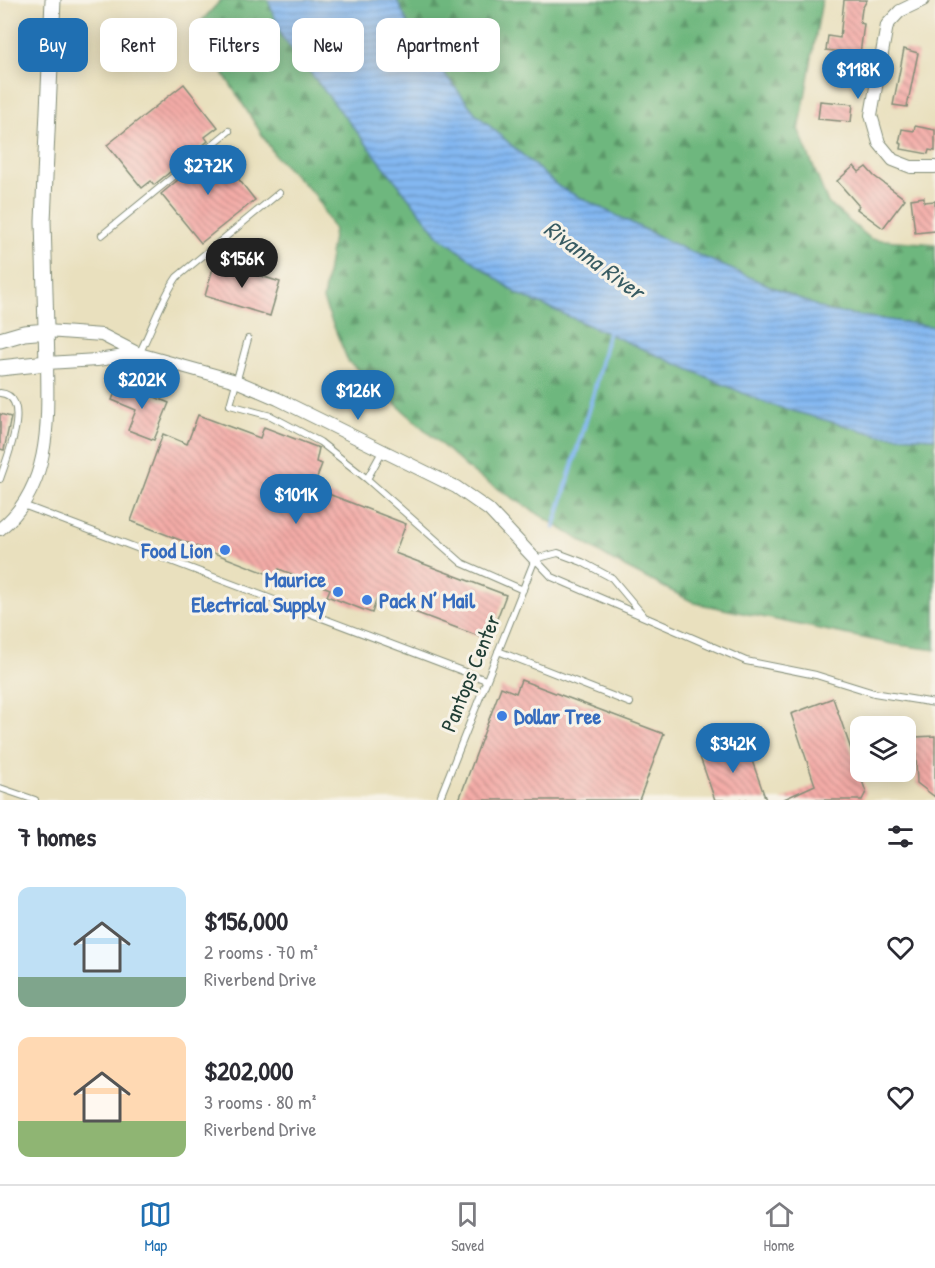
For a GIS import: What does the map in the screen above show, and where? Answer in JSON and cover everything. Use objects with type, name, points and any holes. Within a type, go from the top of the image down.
[{"type":"street","points":[[0,529],[23,505],[38,475],[45,448],[48,420],[43,221],[53,0]]},
{"type":"street","points":[[923,0],[900,11],[886,25],[871,115],[879,144],[893,160],[911,167],[935,167]]},
{"type":"street","points":[[0,340],[24,333],[47,331],[102,335],[139,354],[236,381],[456,487],[489,510],[535,559]]},
{"type":"street","points":[[0,368],[139,354]]},
{"type":"lane","points":[[102,235],[229,131]]},
{"type":"lane","points":[[139,354],[158,317],[166,291],[177,277],[279,193]]},
{"type":"lane","points":[[248,339],[230,405],[271,416],[320,442],[367,479],[462,563],[523,590]]},
{"type":"lane","points":[[0,393],[12,397],[18,411],[0,479]]},
{"type":"lane","points":[[367,479],[383,450]]},
{"type":"lane","points":[[23,505],[486,681]]},
{"type":"lane","points":[[644,615],[612,578],[582,561],[558,553],[535,559],[552,577],[746,661],[816,675],[874,693],[935,703]]},
{"type":"lane","name":"Pantops Center","points":[[439,800],[535,559]]},
{"type":"lane","points":[[498,651],[630,703]]},
{"type":"lane","points":[[0,788],[35,800]]},
{"type":"green space","points":[[221,0],[268,0],[275,18],[204,18]]},
{"type":"green space","points":[[397,0],[822,0],[799,131],[828,203],[871,239],[935,244],[935,327],[828,311],[682,248],[559,187],[476,114],[443,72],[500,72],[500,18],[405,18]]},
{"type":"green space","points":[[280,32],[292,50],[292,72],[310,72],[439,236],[518,294],[768,404],[879,435],[935,438],[935,650],[892,644],[695,603],[613,561],[473,473],[348,361],[323,300],[334,230],[315,195],[276,157],[223,72],[280,72]]},
{"type":"water","name":"Rivanna River","points":[[268,0],[397,0],[405,18],[376,18],[376,72],[443,72],[476,114],[559,187],[682,248],[828,311],[935,327],[935,438],[879,435],[768,404],[518,294],[439,236],[310,72],[364,72],[364,18],[292,18],[292,50],[282,37],[280,18],[275,18]]},
{"type":"building","points":[[844,0],[867,0],[862,9],[860,23],[864,24],[860,54],[826,50],[828,36],[840,38]]},
{"type":"building","points":[[904,49],[918,53],[907,107],[893,105]]},
{"type":"building","points":[[184,84],[218,127],[205,137],[208,141],[154,185],[151,181],[142,188],[107,145]]},
{"type":"building","points":[[820,101],[853,104],[851,122],[818,119]]},
{"type":"building","points":[[915,126],[935,130],[935,151],[929,150],[928,154],[901,149],[902,144],[899,143],[902,129],[914,131]]},
{"type":"building","points":[[215,149],[255,200],[201,243],[161,194]]},
{"type":"building","points":[[854,166],[859,172],[866,167],[874,176],[905,199],[883,228],[857,209],[859,206],[837,181]]},
{"type":"building","points":[[924,197],[924,202],[935,201],[935,231],[915,233],[911,199]]},
{"type":"building","points":[[215,261],[280,282],[270,316],[205,296]]},
{"type":"building","points":[[119,382],[169,403],[154,440],[128,430],[136,410],[112,400]]},
{"type":"building","points":[[0,414],[11,417],[4,450],[0,449]]},
{"type":"building","points":[[198,415],[260,438],[264,427],[319,448],[316,462],[322,464],[313,488],[406,524],[395,553],[506,595],[489,640],[377,598],[372,613],[327,596],[330,589],[279,569],[276,577],[131,521],[163,434],[187,444]]},
{"type":"building","points":[[521,680],[664,734],[639,800],[459,800],[501,687],[516,693]]},
{"type":"building","points":[[833,698],[850,746],[850,782],[862,782],[866,792],[862,800],[782,800],[815,785],[791,714]]},
{"type":"building","points":[[935,736],[935,797],[917,783],[916,737]]},
{"type":"building","points":[[745,741],[766,800],[715,800],[700,757]]},
{"type":"waterway","points":[[554,527],[594,393],[608,334]]},
{"type":"place","name":"Food Lion","points":[[225,550]]},
{"type":"place","name":"Maurice Electrical Supply","points":[[338,592]]},
{"type":"place","name":"Pack N’ Mail","points":[[367,600]]},
{"type":"place","name":"Dollar Tree","points":[[502,716]]}]
